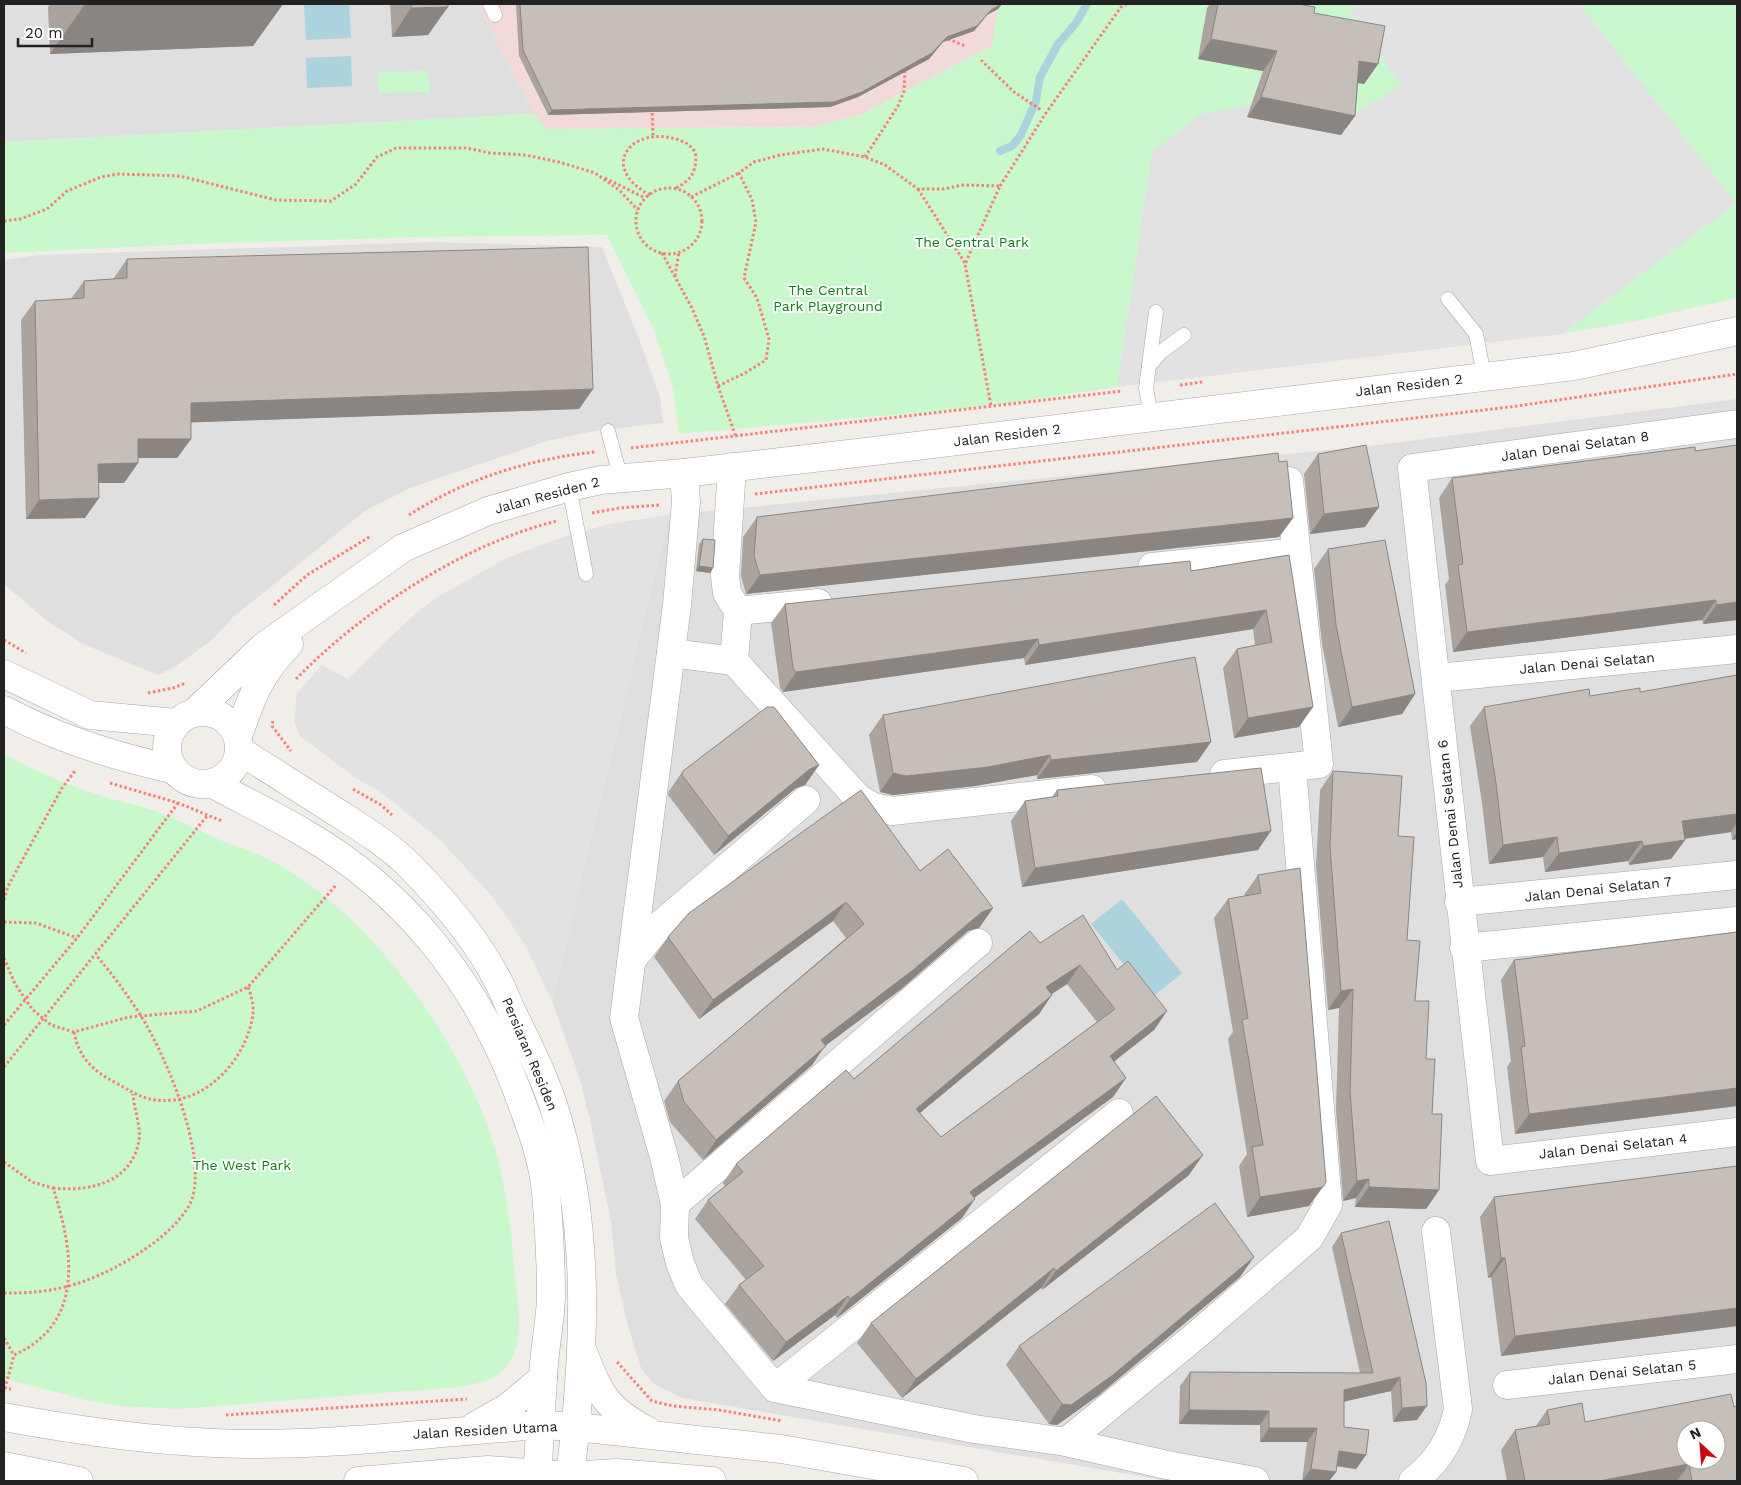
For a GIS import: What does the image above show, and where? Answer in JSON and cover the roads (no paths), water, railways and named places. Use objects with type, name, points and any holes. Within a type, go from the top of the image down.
[{"type":"street","name":"Jalan Residen 2","points":[[185,718],[263,647],[403,548],[488,511],[569,487],[601,480],[684,473],[1574,366],[1737,331]]},
{"type":"street","name":"Jalan Denai Selatan 8","points":[[1412,468],[1737,424]]},
{"type":"street","points":[[732,467],[725,576],[727,593],[738,611],[734,661]]},
{"type":"street","name":"Jalan Denai Selatan 6","points":[[1412,468],[1437,678],[1464,948],[1490,1160]]},
{"type":"street","points":[[684,473],[686,502],[682,556],[624,1018],[675,1204],[674,1238],[680,1263],[689,1285],[775,1388],[974,1429],[1066,1442],[1167,1465],[1256,1481]]},
{"type":"street","points":[[1194,778],[1319,764],[1288,473]]},
{"type":"street","points":[[1128,570],[1296,552]]},
{"type":"street","points":[[738,611],[842,600]]},
{"type":"street","name":"Jalan Residen 2","points":[[239,744],[258,682],[270,663],[290,642],[306,617]]},
{"type":"street","name":"Jalan Denai Selatan","points":[[1437,678],[1737,649]]},
{"type":"street","points":[[671,653],[734,661],[858,798],[881,810],[892,811],[1116,786]]},
{"type":"street","points":[[4,674],[90,715],[185,718],[209,711],[222,716],[232,724],[239,744],[231,772],[222,779],[211,783],[197,784],[183,778],[172,769],[82,745],[53,735],[4,710]]},
{"type":"street","points":[[172,769],[167,757],[166,746],[169,734],[185,718]]},
{"type":"street","name":"Persiaran Residen","points":[[239,744],[370,833],[410,866],[450,911],[497,979],[534,1056],[548,1092],[569,1160],[578,1211],[582,1256],[576,1427],[569,1478]]},
{"type":"street","points":[[1066,1442],[1193,1338],[1303,1243],[1320,1223],[1328,1205],[1292,767]]},
{"type":"street","name":"Persiaran Residen","points":[[211,783],[306,833],[389,896],[417,924],[455,970],[488,1023],[524,1107],[540,1156],[546,1192],[551,1299],[542,1378],[542,1425],[538,1477]]},
{"type":"street","points":[[631,961],[660,926],[806,800]]},
{"type":"street","name":"Jalan Denai Selatan 7","points":[[1459,902],[1737,875]]},
{"type":"street","points":[[1464,948],[1737,921]]},
{"type":"street","points":[[675,1204],[978,943]]},
{"type":"street","points":[[775,1388],[1119,1113]]},
{"type":"street","name":"Jalan Denai Selatan 4","points":[[1490,1160],[1737,1132]]},
{"type":"street","points":[[1413,1481],[1435,1461],[1444,1448],[1456,1422],[1458,1410],[1436,1231]]},
{"type":"street","points":[[580,1346],[593,1377],[609,1405],[621,1417],[656,1436]]},
{"type":"street","name":"Jalan Denai Selatan 5","points":[[1507,1385],[1737,1359]]},
{"type":"street","points":[[464,1430],[507,1408],[542,1378]]},
{"type":"street","name":"Jalan Residen Utama","points":[[4,1417],[81,1432],[152,1440],[215,1443],[273,1444],[542,1425],[576,1427],[781,1449],[964,1481]]},
{"type":"street","points":[[4,1466],[79,1481]]},
{"type":"street","points":[[358,1481],[495,1476],[610,1477],[712,1481]]},
{"type":"lane","points":[[1448,299],[1476,334],[1484,376]]},
{"type":"lane","points":[[1151,417],[1146,388],[1156,312]]},
{"type":"lane","points":[[1149,366],[1161,352],[1184,336]]},
{"type":"lane","points":[[608,431],[621,479]]},
{"type":"lane","points":[[569,487],[586,574]]},
{"type":"water","points":[[304,4],[349,4],[351,38],[306,40]]},
{"type":"water","points":[[351,56],[352,86],[307,88],[306,58]]},
{"type":"water","points":[[1122,899],[1182,973],[1151,998],[1091,924]]},
{"type":"waterway","points":[[1000,151],[1012,146],[1021,135],[1036,101],[1040,77],[1058,44],[1076,23],[1087,4]]},
{"type":"park label","name":"The Central Park","points":[[972,242]]},
{"type":"park label","name":"The Central Park Playground","points":[[828,298]]},
{"type":"park label","name":"The West Park","points":[[242,1165]]}]
